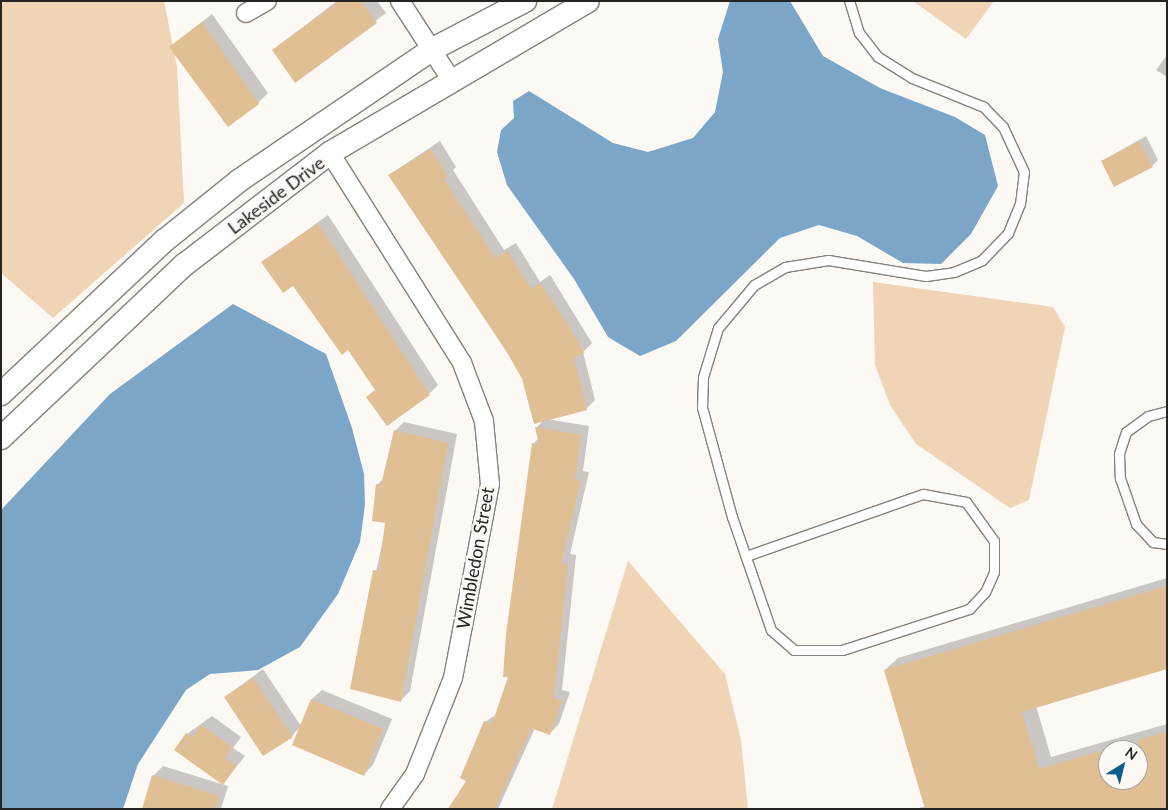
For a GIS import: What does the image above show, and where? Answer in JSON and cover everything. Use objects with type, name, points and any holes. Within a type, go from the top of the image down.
[{"type":"street","points":[[246,13],[267,1]]},
{"type":"street","points":[[400,1],[450,78]]},
{"type":"street","name":"Lakeside Drive","points":[[1,394],[164,241],[240,180],[432,49],[525,1]]},
{"type":"street","name":"Lakeside Drive","points":[[1,438],[184,265],[330,153],[450,78],[588,1]]},
{"type":"street","name":"Wimbledon Street","points":[[330,153],[462,363],[484,422],[490,484],[453,678],[415,774],[390,809]]},
{"type":"lane","points":[[746,556],[923,494],[966,502],[994,541],[994,572],[985,592],[969,609],[842,650],[818,653],[794,650],[771,630],[746,556],[702,406],[702,377],[718,328],[754,285],[785,267],[828,260],[926,276],[982,260],[1008,234],[1020,204],[1024,172],[1004,127],[984,107],[912,78],[878,56],[859,33],[848,1]]},
{"type":"lane","points":[[1167,411],[1148,416],[1126,432],[1119,454],[1120,478],[1136,524],[1153,542],[1167,544]]},
{"type":"shaded area","points":[[1,1],[164,1],[177,67],[184,203],[53,318],[1,273]]},
{"type":"shaded area","points":[[913,1],[994,1],[966,39]]},
{"type":"shaded area","points":[[873,282],[1053,307],[1065,327],[1029,500],[1010,508],[916,444],[890,405],[875,365]]},
{"type":"shaded area","points":[[628,561],[725,674],[741,740],[748,809],[552,809]]},
{"type":"water","points":[[730,1],[790,1],[823,56],[880,88],[955,117],[985,135],[998,186],[971,234],[941,264],[903,263],[857,236],[819,225],[780,238],[676,341],[640,356],[608,337],[574,279],[507,185],[497,152],[501,130],[514,118],[513,101],[529,91],[613,143],[648,152],[693,138],[715,112],[723,72],[718,39]]},
{"type":"water","points":[[233,304],[326,354],[352,428],[364,474],[365,504],[360,542],[338,594],[300,647],[258,670],[210,674],[186,690],[138,764],[123,809],[1,809],[1,510],[110,394]]},
{"type":"building","points":[[339,1],[361,1],[377,23],[295,83],[272,50]]},
{"type":"building","points":[[202,22],[259,104],[228,127],[169,47]]},
{"type":"building","points":[[1139,141],[1153,167],[1114,187],[1101,161]]},
{"type":"building","points":[[431,149],[448,177],[444,179],[495,258],[507,251],[531,289],[540,283],[567,323],[584,353],[574,358],[587,410],[534,424],[522,379],[504,347],[388,175]]},
{"type":"building","points":[[318,223],[430,395],[387,426],[366,397],[375,390],[348,350],[342,355],[293,286],[283,293],[261,262]]},
{"type":"building","points":[[535,427],[581,435],[575,480],[581,481],[561,563],[568,564],[554,698],[562,701],[550,735],[531,728],[495,809],[448,809],[466,781],[460,778],[484,721],[492,724],[508,677],[503,677],[506,634],[532,443],[539,445]]},
{"type":"building","points":[[394,430],[448,443],[401,702],[350,689],[373,570],[379,571],[385,523],[372,521],[376,484],[381,485]]},
{"type":"building","points":[[1167,586],[1167,669],[1022,712],[1039,769],[1098,752],[1098,790],[1148,790],[1148,740],[1138,740],[1167,732],[1167,809],[925,809],[884,670]]},
{"type":"building","points":[[253,678],[293,737],[263,756],[224,697]]},
{"type":"building","points":[[311,699],[383,729],[364,776],[292,745]]},
{"type":"building","points":[[201,725],[232,747],[225,758],[236,766],[223,785],[174,750],[186,733],[192,738]]},
{"type":"building","points":[[152,775],[219,796],[215,809],[142,809]]}]
